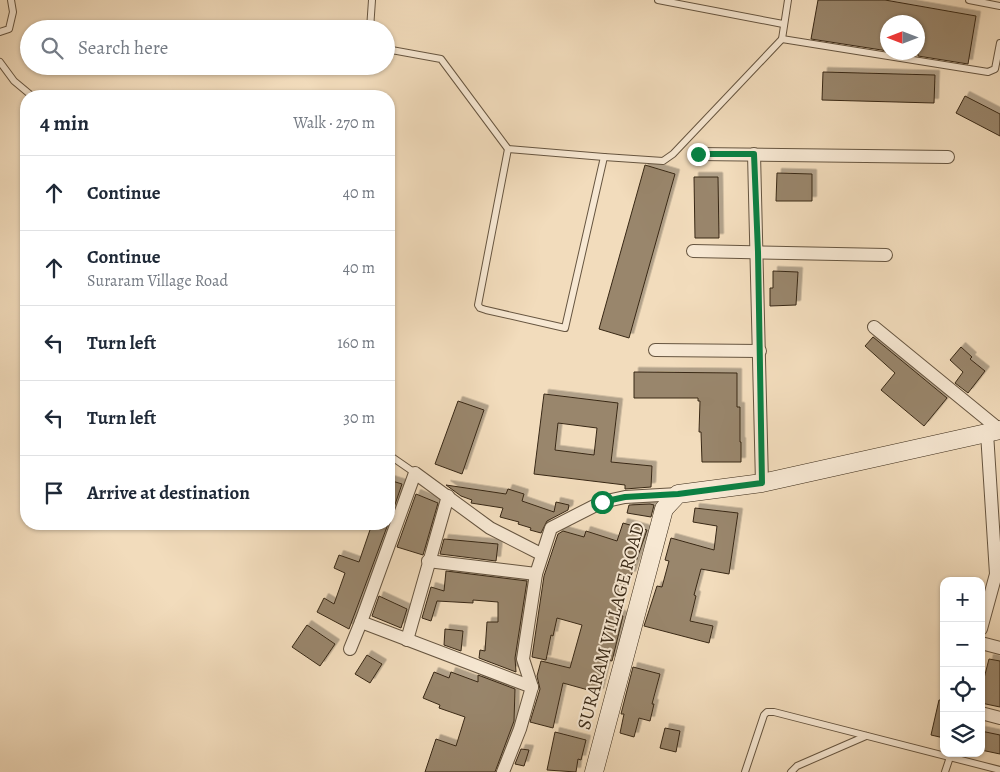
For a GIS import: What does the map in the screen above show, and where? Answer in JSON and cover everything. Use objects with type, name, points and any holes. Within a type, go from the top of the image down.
[{"type":"main road","points":[[678,494],[762,483],[996,431]]},
{"type":"main road","name":"SURARAM VILLAGE ROAD","points":[[594,772],[664,509],[678,494]]},
{"type":"street","points":[[698,154],[948,157]]},
{"type":"street","points":[[754,154],[758,252],[762,483]]},
{"type":"street","points":[[693,251],[886,255]]},
{"type":"street","points":[[874,327],[996,431],[998,575],[983,622]]},
{"type":"street","points":[[655,350],[760,351]]},
{"type":"street","points":[[395,528],[415,473],[490,528],[542,554]]},
{"type":"street","points":[[503,772],[520,729],[532,687],[523,659],[536,574],[551,528],[602,502],[625,497],[678,494]]},
{"type":"street","points":[[407,640],[448,496]]},
{"type":"street","points":[[350,649],[394,530]]},
{"type":"street","points":[[428,561],[536,574]]},
{"type":"street","points":[[361,622],[532,687]]},
{"type":"street","points":[[985,645],[1000,648]]},
{"type":"street","points":[[985,714],[1000,718]]},
{"type":"lane","points":[[0,32],[9,29],[13,12],[12,0]]},
{"type":"lane","points":[[371,20],[372,0]]},
{"type":"lane","points":[[658,0],[784,24]]},
{"type":"lane","points":[[508,149],[663,161],[673,154],[782,38],[788,0]]},
{"type":"lane","points":[[969,0],[1000,6]]},
{"type":"lane","points":[[782,38],[988,72],[995,68],[1000,43]]},
{"type":"lane","points":[[395,51],[441,59],[508,149],[478,305],[480,308],[565,328],[604,157]]},
{"type":"lane","points":[[0,62],[14,81],[25,90]]},
{"type":"lane","points":[[395,459],[415,473]]},
{"type":"lane","points":[[746,772],[764,715],[767,712],[774,712],[940,754]]},
{"type":"lane","points":[[792,772],[797,766],[867,736]]},
{"type":"lane","points":[[945,772],[950,757],[1000,770]]},
{"type":"building","points":[[818,0],[885,0],[976,16],[968,64],[925,57],[925,15],[880,15],[880,50],[811,39]]},
{"type":"building","points":[[823,72],[935,75],[934,103],[822,100]]},
{"type":"building","points":[[965,96],[1000,114],[1000,136],[956,113]]},
{"type":"building","points":[[645,165],[675,174],[629,338],[599,329]]},
{"type":"building","points":[[777,173],[812,174],[812,201],[776,201]]},
{"type":"building","points":[[694,177],[718,177],[719,238],[695,238]]},
{"type":"building","points":[[773,271],[798,272],[796,305],[770,306],[770,288],[773,288]]},
{"type":"building","points":[[873,337],[947,398],[924,426],[881,390],[895,373],[865,346]]},
{"type":"building","points":[[961,347],[972,357],[970,359],[985,371],[968,393],[955,383],[963,372],[950,360]]},
{"type":"building","points":[[634,372],[737,373],[737,407],[740,407],[741,462],[702,462],[701,432],[699,432],[700,401],[698,401],[698,398],[634,398]]},
{"type":"building","points":[[544,394],[618,403],[611,462],[652,466],[651,487],[625,489],[625,485],[534,474]],"holes":[[[558,423],[597,428],[594,455],[555,450]]]},
{"type":"building","points":[[458,401],[484,410],[462,474],[435,464]]},
{"type":"building","points":[[395,482],[402,484],[395,504]]},
{"type":"building","points":[[446,485],[506,494],[508,489],[524,494],[522,501],[554,512],[556,502],[569,505],[568,510],[547,521],[541,533],[518,524],[519,522],[500,517],[503,508],[471,503],[472,500],[461,496]]},
{"type":"building","points":[[416,494],[438,503],[423,555],[397,547]]},
{"type":"building","points":[[629,505],[654,505],[651,517],[627,513]]},
{"type":"building","points":[[695,508],[738,513],[729,574],[701,569],[694,595],[696,596],[690,621],[713,626],[709,643],[644,626],[657,586],[662,587],[669,561],[665,560],[671,538],[714,550],[717,526],[693,522]]},
{"type":"building","points":[[623,523],[647,530],[631,576],[626,574],[617,614],[623,616],[612,661],[607,660],[599,693],[563,683],[553,728],[530,722],[540,689],[537,676],[541,661],[570,668],[582,625],[557,618],[546,660],[532,657],[544,576],[558,534],[563,531],[584,537],[586,531],[617,541]]},
{"type":"building","points":[[370,530],[386,530],[349,629],[317,612],[324,598],[334,604],[345,573],[334,568],[339,555],[359,562]]},
{"type":"building","points":[[444,539],[498,544],[496,561],[440,554]]},
{"type":"building","points":[[446,571],[527,581],[515,658],[516,672],[479,658],[480,650],[485,651],[487,622],[498,622],[498,602],[473,600],[473,603],[437,601],[431,621],[422,618],[431,587],[444,591]]},
{"type":"building","points":[[379,596],[407,609],[401,628],[372,616]]},
{"type":"building","points":[[307,625],[335,644],[320,666],[292,647]]},
{"type":"building","points":[[445,629],[463,631],[461,651],[444,645]]},
{"type":"building","points":[[367,655],[382,664],[370,683],[355,674]]},
{"type":"building","points":[[989,659],[1000,661],[1000,707],[985,704],[985,674]]},
{"type":"building","points":[[633,667],[660,674],[652,704],[654,704],[650,721],[639,718],[634,737],[620,733],[624,714],[621,714]]},
{"type":"building","points":[[434,672],[449,678],[451,672],[478,682],[478,675],[515,689],[514,721],[495,772],[425,772],[436,739],[456,746],[465,717],[439,708],[440,705],[423,698]]},
{"type":"building","points":[[939,700],[940,700],[940,737],[931,735]]},
{"type":"building","points":[[665,728],[680,731],[676,752],[660,748]]},
{"type":"building","points":[[555,732],[586,740],[581,760],[578,759],[576,772],[547,770]]},
{"type":"building","points":[[985,732],[1000,735],[1000,754],[985,751]]},
{"type":"building","points":[[521,749],[529,750],[524,766],[515,764]]},
{"type":"route","points":[[602,502],[625,497],[678,494],[762,483],[758,252],[754,154],[698,154]]}]
